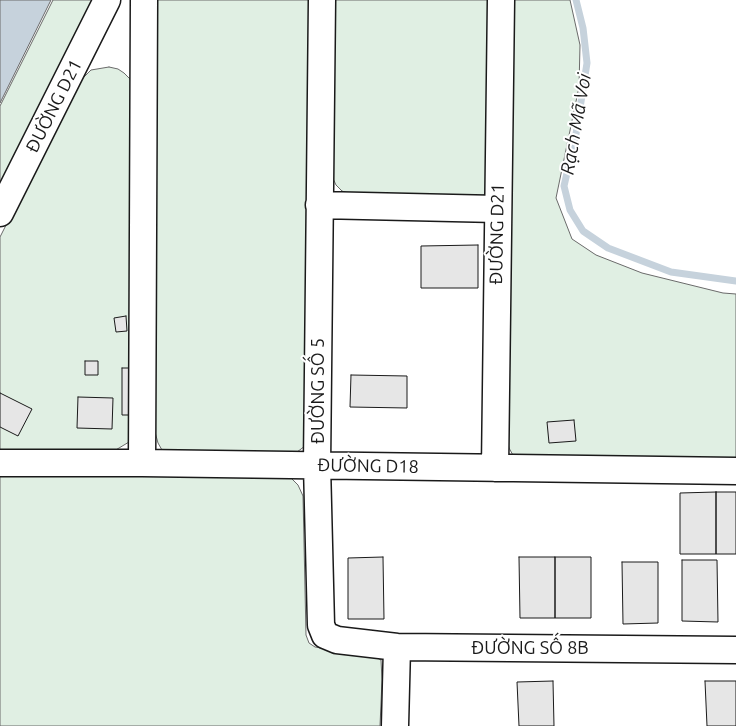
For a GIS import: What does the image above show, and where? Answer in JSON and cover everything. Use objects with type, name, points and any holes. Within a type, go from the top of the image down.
[{"type":"street","name":"ĐƯỜNG D21","points":[[0,213],[107,0]]},
{"type":"street","points":[[142,463],[144,0]]},
{"type":"street","name":"ĐƯỜNG SỐ 5","points":[[322,0],[317,465],[321,625],[325,635]]},
{"type":"street","name":"ĐƯỜNG D21","points":[[495,468],[497,209],[502,0]]},
{"type":"street","points":[[319,205],[497,209]]},
{"type":"street","name":"ĐƯỜNG D18","points":[[0,463],[142,463],[736,471]]},
{"type":"street","name":"ĐƯỜNG SỐ 8B","points":[[325,635],[338,640],[397,647],[736,650]]},
{"type":"street","points":[[395,726],[397,647]]},
{"type":"green space","points":[[53,0],[95,0],[0,189],[0,106]]},
{"type":"green space","points":[[156,0],[313,0],[305,446],[297,452],[170,453],[162,450],[158,443],[155,432]]},
{"type":"green space","points":[[333,0],[491,0],[487,189],[484,195],[479,198],[355,196],[342,191],[336,185],[330,172]]},
{"type":"green space","points":[[514,0],[570,0],[580,45],[579,87],[556,198],[572,239],[596,255],[642,273],[723,293],[736,294],[736,464],[514,457],[509,448],[506,435]]},
{"type":"green space","points":[[109,67],[124,73],[130,79],[134,91],[131,430],[129,442],[114,451],[0,452],[0,237],[78,83],[91,70]]},
{"type":"green space","points":[[0,472],[288,475],[298,485],[303,496],[306,635],[309,643],[315,647],[374,656],[381,660],[380,726],[0,726]]},
{"type":"shaded area","points":[[0,0],[51,0],[0,103]]},
{"type":"building","points":[[478,245],[478,288],[421,288],[421,246]]},
{"type":"building","points":[[126,316],[127,331],[116,332],[114,318]]},
{"type":"building","points":[[85,361],[98,361],[98,375],[85,375]]},
{"type":"building","points":[[122,368],[135,368],[135,415],[122,415]]},
{"type":"building","points":[[351,375],[407,376],[407,408],[350,407]]},
{"type":"building","points":[[0,393],[32,409],[18,436],[0,427]]},
{"type":"building","points":[[78,397],[113,398],[112,429],[77,428]]},
{"type":"building","points":[[574,420],[576,441],[549,443],[547,422]]},
{"type":"building","points":[[716,492],[736,492],[736,554],[716,554]]},
{"type":"building","points":[[716,492],[716,554],[680,554],[680,493]]},
{"type":"building","points":[[383,557],[384,619],[348,619],[348,558]]},
{"type":"building","points":[[519,557],[555,557],[555,618],[520,618]]},
{"type":"building","points":[[555,557],[591,557],[591,618],[555,618]]},
{"type":"building","points":[[682,560],[717,560],[718,622],[682,621]]},
{"type":"building","points":[[622,562],[658,562],[658,623],[623,624]]},
{"type":"building","points":[[553,681],[554,726],[519,726],[517,682]]},
{"type":"building","points":[[705,681],[736,681],[736,726],[707,726]]},
{"type":"waterway","name":"Rạch Mã Voi","points":[[576,0],[583,28],[587,63],[576,134],[564,186],[570,210],[583,231],[608,248],[671,272],[736,281]]}]
